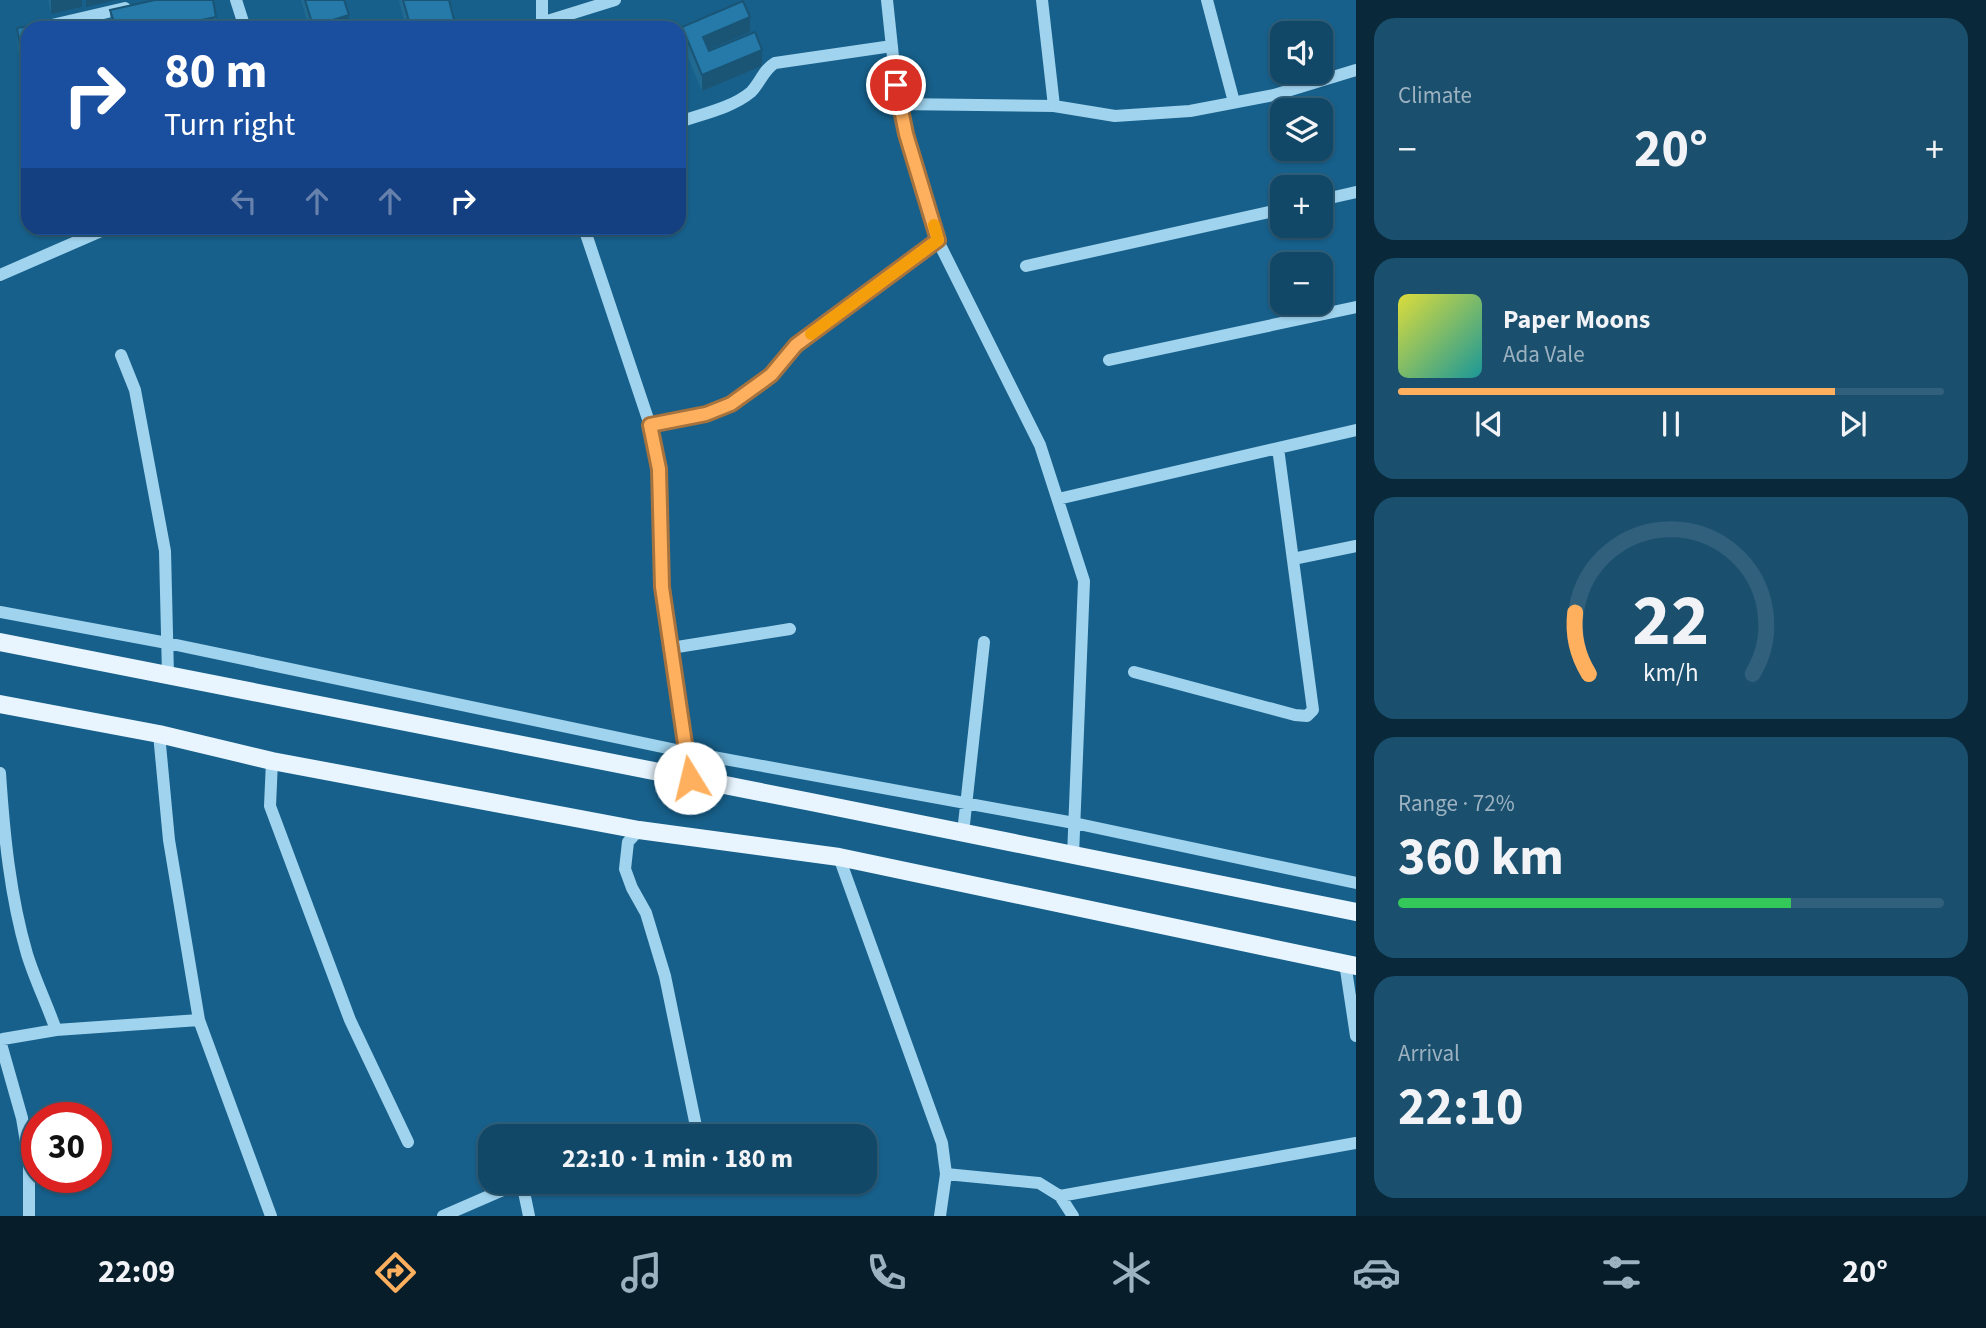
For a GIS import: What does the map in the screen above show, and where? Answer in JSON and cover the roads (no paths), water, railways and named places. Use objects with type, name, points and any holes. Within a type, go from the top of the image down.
[{"type":"main road","points":[[0,642],[1356,912]]},
{"type":"main road","points":[[0,704],[159,734],[272,761],[639,830],[839,857],[1350,965]]},
{"type":"street","points":[[236,0],[243,21]]},
{"type":"street","points":[[542,0],[542,21]]},
{"type":"street","points":[[556,21],[615,0]]},
{"type":"street","points":[[887,0],[898,104],[938,240],[1040,445],[1084,581],[1073,856]]},
{"type":"street","points":[[1042,0],[1055,106]]},
{"type":"street","points":[[1207,0],[1234,102]]},
{"type":"street","points":[[69,21],[133,6]]},
{"type":"street","points":[[686,120],[740,101],[753,90],[769,66],[775,63],[892,46]]},
{"type":"street","points":[[898,104],[1055,106],[1115,116],[1190,111],[1274,95],[1356,70]]},
{"type":"street","points":[[1333,197],[1356,192]]},
{"type":"street","points":[[1026,266],[1270,212]]},
{"type":"street","points":[[0,275],[92,235]]},
{"type":"street","points":[[586,235],[650,425],[659,469],[662,587],[690,778]]},
{"type":"street","points":[[650,425],[706,414],[731,404],[771,375],[796,345],[938,240]]},
{"type":"street","points":[[1109,360],[1356,307]]},
{"type":"street","points":[[121,355],[135,390],[165,551],[168,675]]},
{"type":"street","points":[[1058,499],[1356,430]]},
{"type":"street","points":[[1134,672],[1295,715],[1307,716],[1313,710],[1279,448]]},
{"type":"street","points":[[1293,559],[1356,545]]},
{"type":"street","points":[[0,612],[167,643],[686,752],[1074,823],[1356,883]]},
{"type":"street","points":[[671,648],[790,629]]},
{"type":"street","points":[[964,833],[984,642]]},
{"type":"street","points":[[159,734],[169,841],[199,1020],[271,1216]]},
{"type":"street","points":[[272,761],[270,806],[350,1020],[408,1143]]},
{"type":"street","points":[[0,773],[6,847],[16,910],[27,955],[55,1030]]},
{"type":"street","points":[[639,830],[628,842],[625,869],[646,912],[665,976],[696,1124]]},
{"type":"street","points":[[839,857],[942,1143],[946,1174],[940,1216]]},
{"type":"street","points":[[1350,965],[1356,1036]]},
{"type":"street","points":[[29,1216],[29,1160],[23,1118],[2,1041],[6,1038],[55,1030],[199,1020]]},
{"type":"street","points":[[1060,1196],[1356,1143]]},
{"type":"street","points":[[946,1174],[1039,1183],[1060,1196],[1073,1216]]},
{"type":"street","points":[[443,1216],[512,1186],[524,1192],[529,1216]]}]
